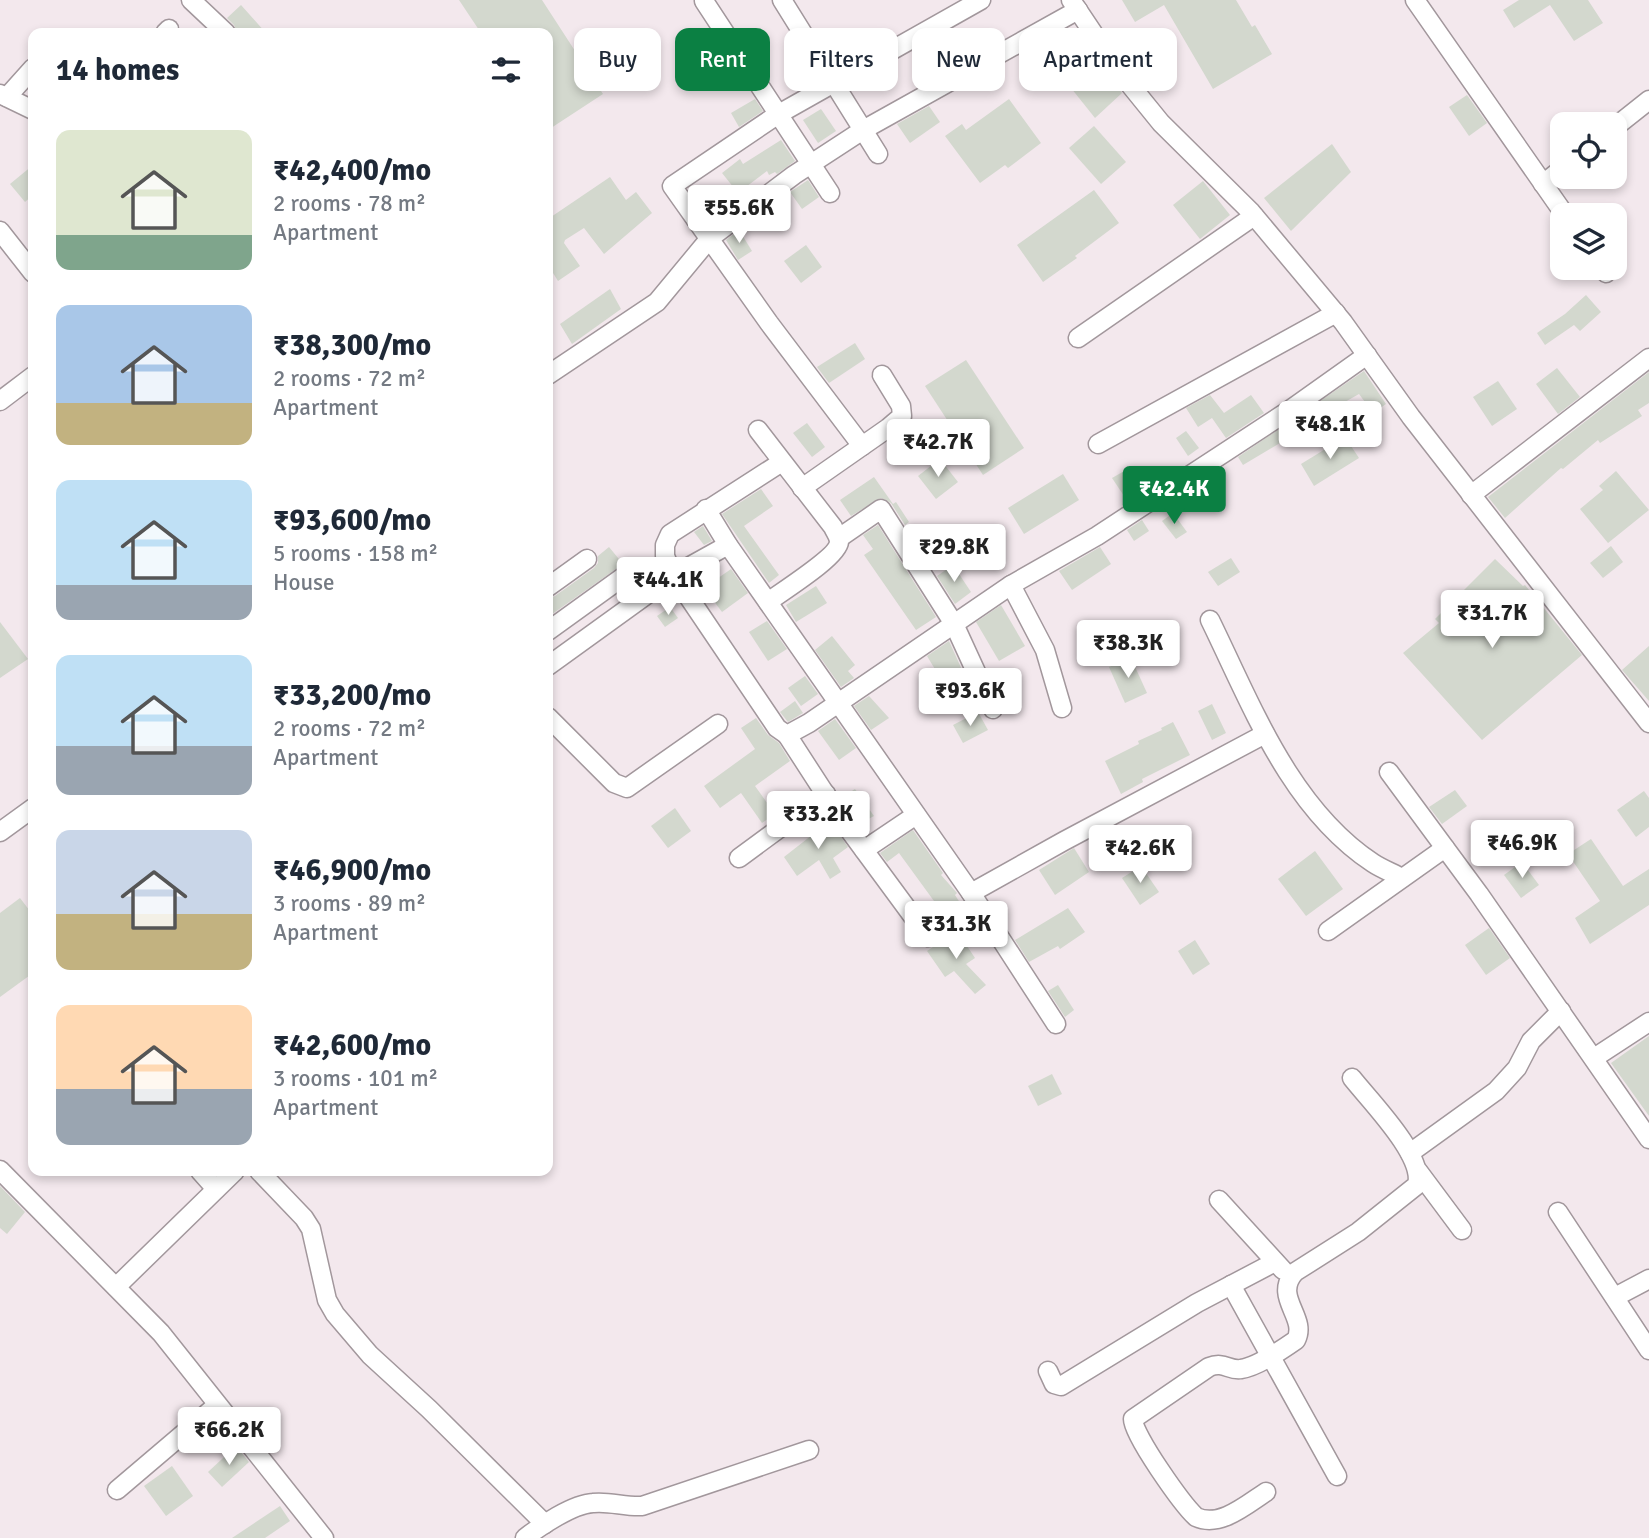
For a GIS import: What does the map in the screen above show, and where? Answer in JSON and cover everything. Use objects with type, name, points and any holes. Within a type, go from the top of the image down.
[{"type":"street","points":[[191,0],[221,28]]},
{"type":"street","points":[[782,0],[800,28]]},
{"type":"street","points":[[898,47],[981,0]]},
{"type":"street","points":[[1415,0],[1556,203]]},
{"type":"street","points":[[704,1],[830,193]]},
{"type":"street","points":[[553,371],[657,302],[710,238],[810,164],[1075,5],[1118,70],[1161,123],[1254,216],[1336,313],[1471,495],[1648,720]]},
{"type":"street","points":[[28,72],[3,95],[28,108]]},
{"type":"street","points":[[820,91],[777,115],[672,186],[769,323],[862,446]]},
{"type":"street","points":[[839,91],[878,154]]},
{"type":"street","points":[[1627,117],[1649,100]]},
{"type":"street","points":[[1543,184],[1550,178]]},
{"type":"street","points":[[1078,338],[1254,216]]},
{"type":"street","points":[[0,231],[28,267]]},
{"type":"street","points":[[1098,444],[1336,313]]},
{"type":"street","points":[[788,736],[1011,585],[1097,536],[1291,409],[1367,355]]},
{"type":"street","points":[[1471,495],[1649,358]]},
{"type":"street","points":[[802,488],[902,416],[901,406],[881,375]]},
{"type":"street","points":[[0,401],[28,380]]},
{"type":"street","points":[[758,430],[839,538],[839,545],[830,556],[768,601]]},
{"type":"street","points":[[782,461],[670,534],[665,545],[665,556],[674,575],[777,728],[788,736],[864,849],[928,937]]},
{"type":"street","points":[[706,509],[728,545],[971,893],[1056,1024]]},
{"type":"street","points":[[839,538],[880,509],[954,624],[993,709]]},
{"type":"street","points":[[553,662],[674,575],[728,545]]},
{"type":"street","points":[[553,583],[587,559]]},
{"type":"street","points":[[553,627],[627,574]]},
{"type":"street","points":[[1011,585],[1045,650],[1062,708]]},
{"type":"street","points":[[1210,620],[1265,734],[1293,780],[1323,819],[1374,863],[1402,878]]},
{"type":"street","points":[[553,722],[614,783],[627,788],[718,724]]},
{"type":"street","points":[[971,893],[1265,734]]},
{"type":"street","points":[[1388,772],[1445,848],[1649,1139]]},
{"type":"street","points":[[739,858],[826,794]]},
{"type":"street","points":[[0,832],[28,812]]},
{"type":"street","points":[[864,849],[916,814]]},
{"type":"street","points":[[1328,931],[1445,848]]},
{"type":"street","points":[[1410,1153],[1502,1086],[1517,1068],[1531,1041],[1560,1011]]},
{"type":"street","points":[[1594,1058],[1649,1022]]},
{"type":"street","points":[[1352,1078],[1410,1153],[1418,1171],[1462,1230]]},
{"type":"street","points":[[0,1170],[160,1332],[324,1538]]},
{"type":"street","points":[[1266,1492],[1216,1521],[1203,1521],[1196,1517],[1157,1464],[1133,1424],[1136,1416],[1209,1367],[1220,1364],[1241,1369],[1271,1356],[1296,1340],[1299,1335],[1286,1287],[1290,1277],[1358,1232],[1411,1191],[1417,1185],[1418,1171]]},
{"type":"street","points":[[204,1176],[216,1189]]},
{"type":"street","points":[[116,1287],[230,1176]]},
{"type":"street","points":[[264,1176],[311,1229],[327,1300],[342,1322],[370,1355],[429,1409],[545,1524]]},
{"type":"street","points":[[1219,1200],[1290,1277]]},
{"type":"street","points":[[1558,1212],[1649,1350]]},
{"type":"street","points":[[1048,1371],[1054,1384],[1061,1386],[1197,1303],[1275,1262]]},
{"type":"street","points":[[1615,1297],[1649,1279]]},
{"type":"street","points":[[1231,1285],[1338,1476]]},
{"type":"street","points":[[117,1490],[217,1405]]},
{"type":"street","points":[[525,1538],[545,1524],[590,1503],[642,1506],[809,1450]]},
{"type":"building","points":[[459,0],[542,0],[574,49],[574,91],[601,91],[603,94],[553,127],[553,28],[478,28]]},
{"type":"building","points":[[1122,0],[1236,0],[1272,54],[1213,89],[1164,5],[1135,22]]},
{"type":"building","points":[[1519,0],[1588,0],[1603,23],[1574,41],[1550,5],[1514,28],[1503,10]]},
{"type":"building","points":[[241,5],[262,28],[235,28],[227,18]]},
{"type":"building","points":[[1073,91],[1120,91],[1122,93],[1095,118]]},
{"type":"building","points":[[1467,95],[1487,123],[1469,136],[1449,107]]},
{"type":"building","points":[[755,99],[763,111],[739,127],[731,113]]},
{"type":"building","points":[[1009,99],[1041,143],[1008,168],[1005,165],[980,183],[945,136],[962,124],[966,130]]},
{"type":"building","points":[[929,106],[940,122],[910,143],[897,124]]},
{"type":"building","points":[[821,109],[836,131],[818,143],[803,120]]},
{"type":"building","points":[[1094,126],[1126,162],[1101,184],[1069,148]]},
{"type":"building","points":[[781,140],[795,161],[777,174],[775,172],[769,175],[767,171],[738,193],[722,173],[740,159],[743,164]]},
{"type":"building","points":[[1332,144],[1351,172],[1291,231],[1264,198]]},
{"type":"building","points":[[28,169],[28,199],[25,202],[10,184]]},
{"type":"building","points":[[610,177],[626,200],[636,192],[652,213],[604,254],[584,228],[565,240],[564,243],[580,266],[558,281],[553,273],[553,216]]},
{"type":"building","points":[[808,180],[819,197],[802,209],[790,192]]},
{"type":"building","points":[[1203,181],[1230,215],[1200,239],[1173,205]]},
{"type":"building","points":[[1094,190],[1119,223],[1043,282],[1017,245]]},
{"type":"building","points":[[739,230],[752,251],[738,260],[726,240]]},
{"type":"building","points":[[806,245],[822,267],[801,283],[784,261]]},
{"type":"building","points":[[610,289],[621,309],[572,344],[560,324]]},
{"type":"building","points":[[1586,295],[1601,312],[1580,331],[1574,325],[1545,345],[1537,333],[1565,314]]},
{"type":"building","points":[[855,343],[865,359],[829,383],[817,367]]},
{"type":"building","points":[[966,360],[1024,448],[983,475],[925,386]]},
{"type":"building","points":[[1557,368],[1580,397],[1558,414],[1536,384]]},
{"type":"building","points":[[1364,371],[1386,404],[1373,413],[1359,394],[1243,465],[1238,457]]},
{"type":"building","points":[[1649,372],[1649,403],[1638,410],[1642,416],[1600,443],[1598,440],[1561,468],[1505,518],[1488,497]]},
{"type":"building","points":[[1498,381],[1517,409],[1492,426],[1473,397]]},
{"type":"building","points":[[1210,395],[1224,413],[1251,395],[1264,413],[1226,438],[1212,418],[1198,427],[1186,408]]},
{"type":"building","points":[[807,423],[825,447],[812,457],[793,433]]},
{"type":"building","points":[[1186,431],[1199,448],[1188,456],[1176,438]]},
{"type":"building","points":[[1345,437],[1359,458],[1314,486],[1301,464]]},
{"type":"building","points":[[940,459],[958,482],[936,499],[918,476]]},
{"type":"building","points":[[1126,470],[1138,488],[1124,496],[1112,478]]},
{"type":"building","points":[[1616,471],[1649,510],[1608,543],[1580,509],[1603,490],[1599,486]]},
{"type":"building","points":[[1063,474],[1079,500],[1024,534],[1008,508]]},
{"type":"building","points":[[874,477],[909,522],[905,525],[891,503],[881,498],[851,516],[840,500]]},
{"type":"building","points":[[761,489],[773,506],[744,526],[779,575],[769,583],[722,514]]},
{"type":"building","points":[[1173,513],[1187,532],[1176,539],[1162,521]]},
{"type":"building","points":[[1142,520],[1149,531],[1134,541],[1127,530]]},
{"type":"building","points":[[878,525],[936,617],[916,630],[864,555],[873,549],[863,535]]},
{"type":"building","points":[[703,526],[712,541],[704,545],[694,532]]},
{"type":"building","points":[[1611,546],[1623,562],[1603,578],[1590,563]]},
{"type":"building","points":[[609,547],[623,564],[553,613],[553,597],[594,568],[598,563],[598,556]]},
{"type":"building","points":[[1100,547],[1111,564],[1072,590],[1059,571]]},
{"type":"building","points":[[1231,558],[1240,572],[1218,586],[1208,572]]},
{"type":"building","points":[[1495,559],[1525,585],[1582,655],[1482,740],[1403,653],[1439,623],[1435,619]]},
{"type":"building","points":[[953,565],[971,592],[955,604],[937,576]]},
{"type":"building","points":[[731,569],[748,593],[722,612],[704,588]]},
{"type":"building","points":[[816,586],[827,603],[796,622],[786,605]]},
{"type":"building","points":[[1001,605],[1025,646],[999,661],[976,622]]},
{"type":"building","points":[[670,607],[678,618],[665,627],[657,616]]},
{"type":"building","points":[[767,621],[787,649],[768,661],[749,632]]},
{"type":"building","points":[[0,622],[28,659],[0,678]]},
{"type":"building","points":[[832,636],[855,665],[848,671],[854,678],[841,687],[815,650]]},
{"type":"building","points":[[949,641],[968,683],[950,694],[927,656]]},
{"type":"building","points":[[1649,646],[1649,701],[1622,670]]},
{"type":"building","points":[[1131,658],[1147,693],[1125,703],[1109,667]]},
{"type":"building","points":[[805,676],[818,694],[801,706],[788,688]]},
{"type":"building","points":[[869,696],[889,718],[871,730],[854,706]]},
{"type":"building","points":[[795,701],[803,713],[788,722],[780,712]]},
{"type":"building","points":[[1212,704],[1226,733],[1212,740],[1198,711]]},
{"type":"building","points":[[978,712],[988,730],[963,743],[953,725]]},
{"type":"building","points":[[756,718],[768,735],[779,743],[790,761],[755,786],[775,814],[762,823],[741,793],[720,808],[704,786],[755,749],[741,728]]},
{"type":"building","points":[[835,719],[856,748],[839,760],[818,731]]},
{"type":"building","points":[[1173,722],[1190,755],[1142,779],[1143,782],[1121,794],[1105,761],[1139,744],[1138,741]]},
{"type":"building","points":[[855,789],[874,816],[859,824],[841,798]]},
{"type":"building","points":[[1455,790],[1467,806],[1442,824],[1429,807]]},
{"type":"building","points":[[1644,791],[1649,798],[1649,827],[1636,837],[1617,810]]},
{"type":"building","points":[[675,808],[691,831],[668,848],[651,826]]},
{"type":"building","points":[[827,817],[848,847],[833,858],[841,872],[830,879],[819,860],[797,876],[784,857],[821,828],[817,824]]},
{"type":"building","points":[[1140,826],[1154,852],[1139,859],[1125,833]]},
{"type":"building","points":[[913,830],[943,873],[941,875],[957,893],[955,895],[966,912],[950,923],[899,853],[887,862],[880,853]]},
{"type":"building","points":[[1591,839],[1623,886],[1649,869],[1649,905],[1590,944],[1575,918],[1600,901],[1568,854]]},
{"type":"building","points":[[1074,848],[1089,872],[1055,895],[1039,870]]},
{"type":"building","points":[[1315,851],[1343,889],[1306,916],[1278,879]]},
{"type":"building","points":[[1522,862],[1539,885],[1521,898],[1504,875]]},
{"type":"building","points":[[1141,866],[1159,892],[1140,905],[1122,878]]},
{"type":"building","points":[[20,898],[28,908],[28,977],[0,997],[0,913]]},
{"type":"building","points":[[1068,908],[1085,932],[1060,949],[1058,946],[1029,962],[1015,940]]},
{"type":"building","points":[[1489,928],[1510,958],[1486,975],[1465,945]]},
{"type":"building","points":[[957,931],[975,958],[966,964],[986,985],[975,994],[954,971],[945,977],[927,951]]},
{"type":"building","points":[[1195,940],[1210,964],[1193,975],[1178,951]]},
{"type":"building","points":[[1058,985],[1074,1010],[1065,1017],[1048,991]]},
{"type":"building","points":[[1649,1036],[1649,1116],[1611,1063]]},
{"type":"building","points":[[1052,1074],[1062,1094],[1038,1106],[1028,1086]]},
{"type":"building","points":[[0,1186],[25,1212],[7,1234],[0,1228]]},
{"type":"building","points":[[236,1446],[249,1462],[222,1487],[208,1472]]},
{"type":"building","points":[[172,1466],[193,1496],[166,1516],[144,1486]]},
{"type":"building","points":[[280,1506],[290,1521],[265,1538],[232,1538]]}]
